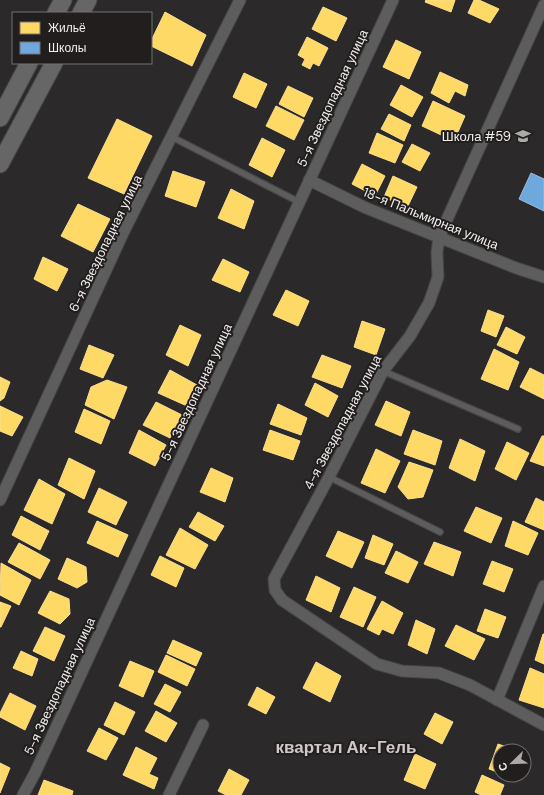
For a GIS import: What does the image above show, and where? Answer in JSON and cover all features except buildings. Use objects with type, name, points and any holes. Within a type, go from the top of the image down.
[{"type":"main road","points":[[57,12],[63,0]]},
{"type":"main road","points":[[82,12],[88,0]]},
{"type":"main road","points":[[0,118],[28,64]]},
{"type":"main road","points":[[0,164],[53,64]]},
{"type":"street","name":"6-я Звездопадная улица","points":[[0,500],[124,231],[240,0]]},
{"type":"street","name":"5-я Звездопадная улица","points":[[23,795],[35,773],[393,0]]},
{"type":"street","name":"4-я Звездопадная улица","points":[[497,700],[470,685],[439,673],[402,671],[377,664],[282,600],[275,590],[274,579],[329,477],[382,371],[410,336],[429,304],[438,277],[437,252],[439,237],[544,5]]},
{"type":"street","name":"18-я Пальмирная улица","points":[[309,180],[366,208],[516,268],[544,277]]},
{"type":"street","points":[[544,586],[497,700],[544,725]]},
{"type":"street","points":[[169,795],[204,725]]},
{"type":"lane","points":[[172,137],[299,202]]},
{"type":"lane","points":[[382,371],[518,429]]},
{"type":"lane","points":[[329,477],[440,532]]},
{"type":"place","name":"Школа #59","points":[[523,136]]},
{"type":"district","name":"квартал Ак-Гель","points":[[346,747]]}]
